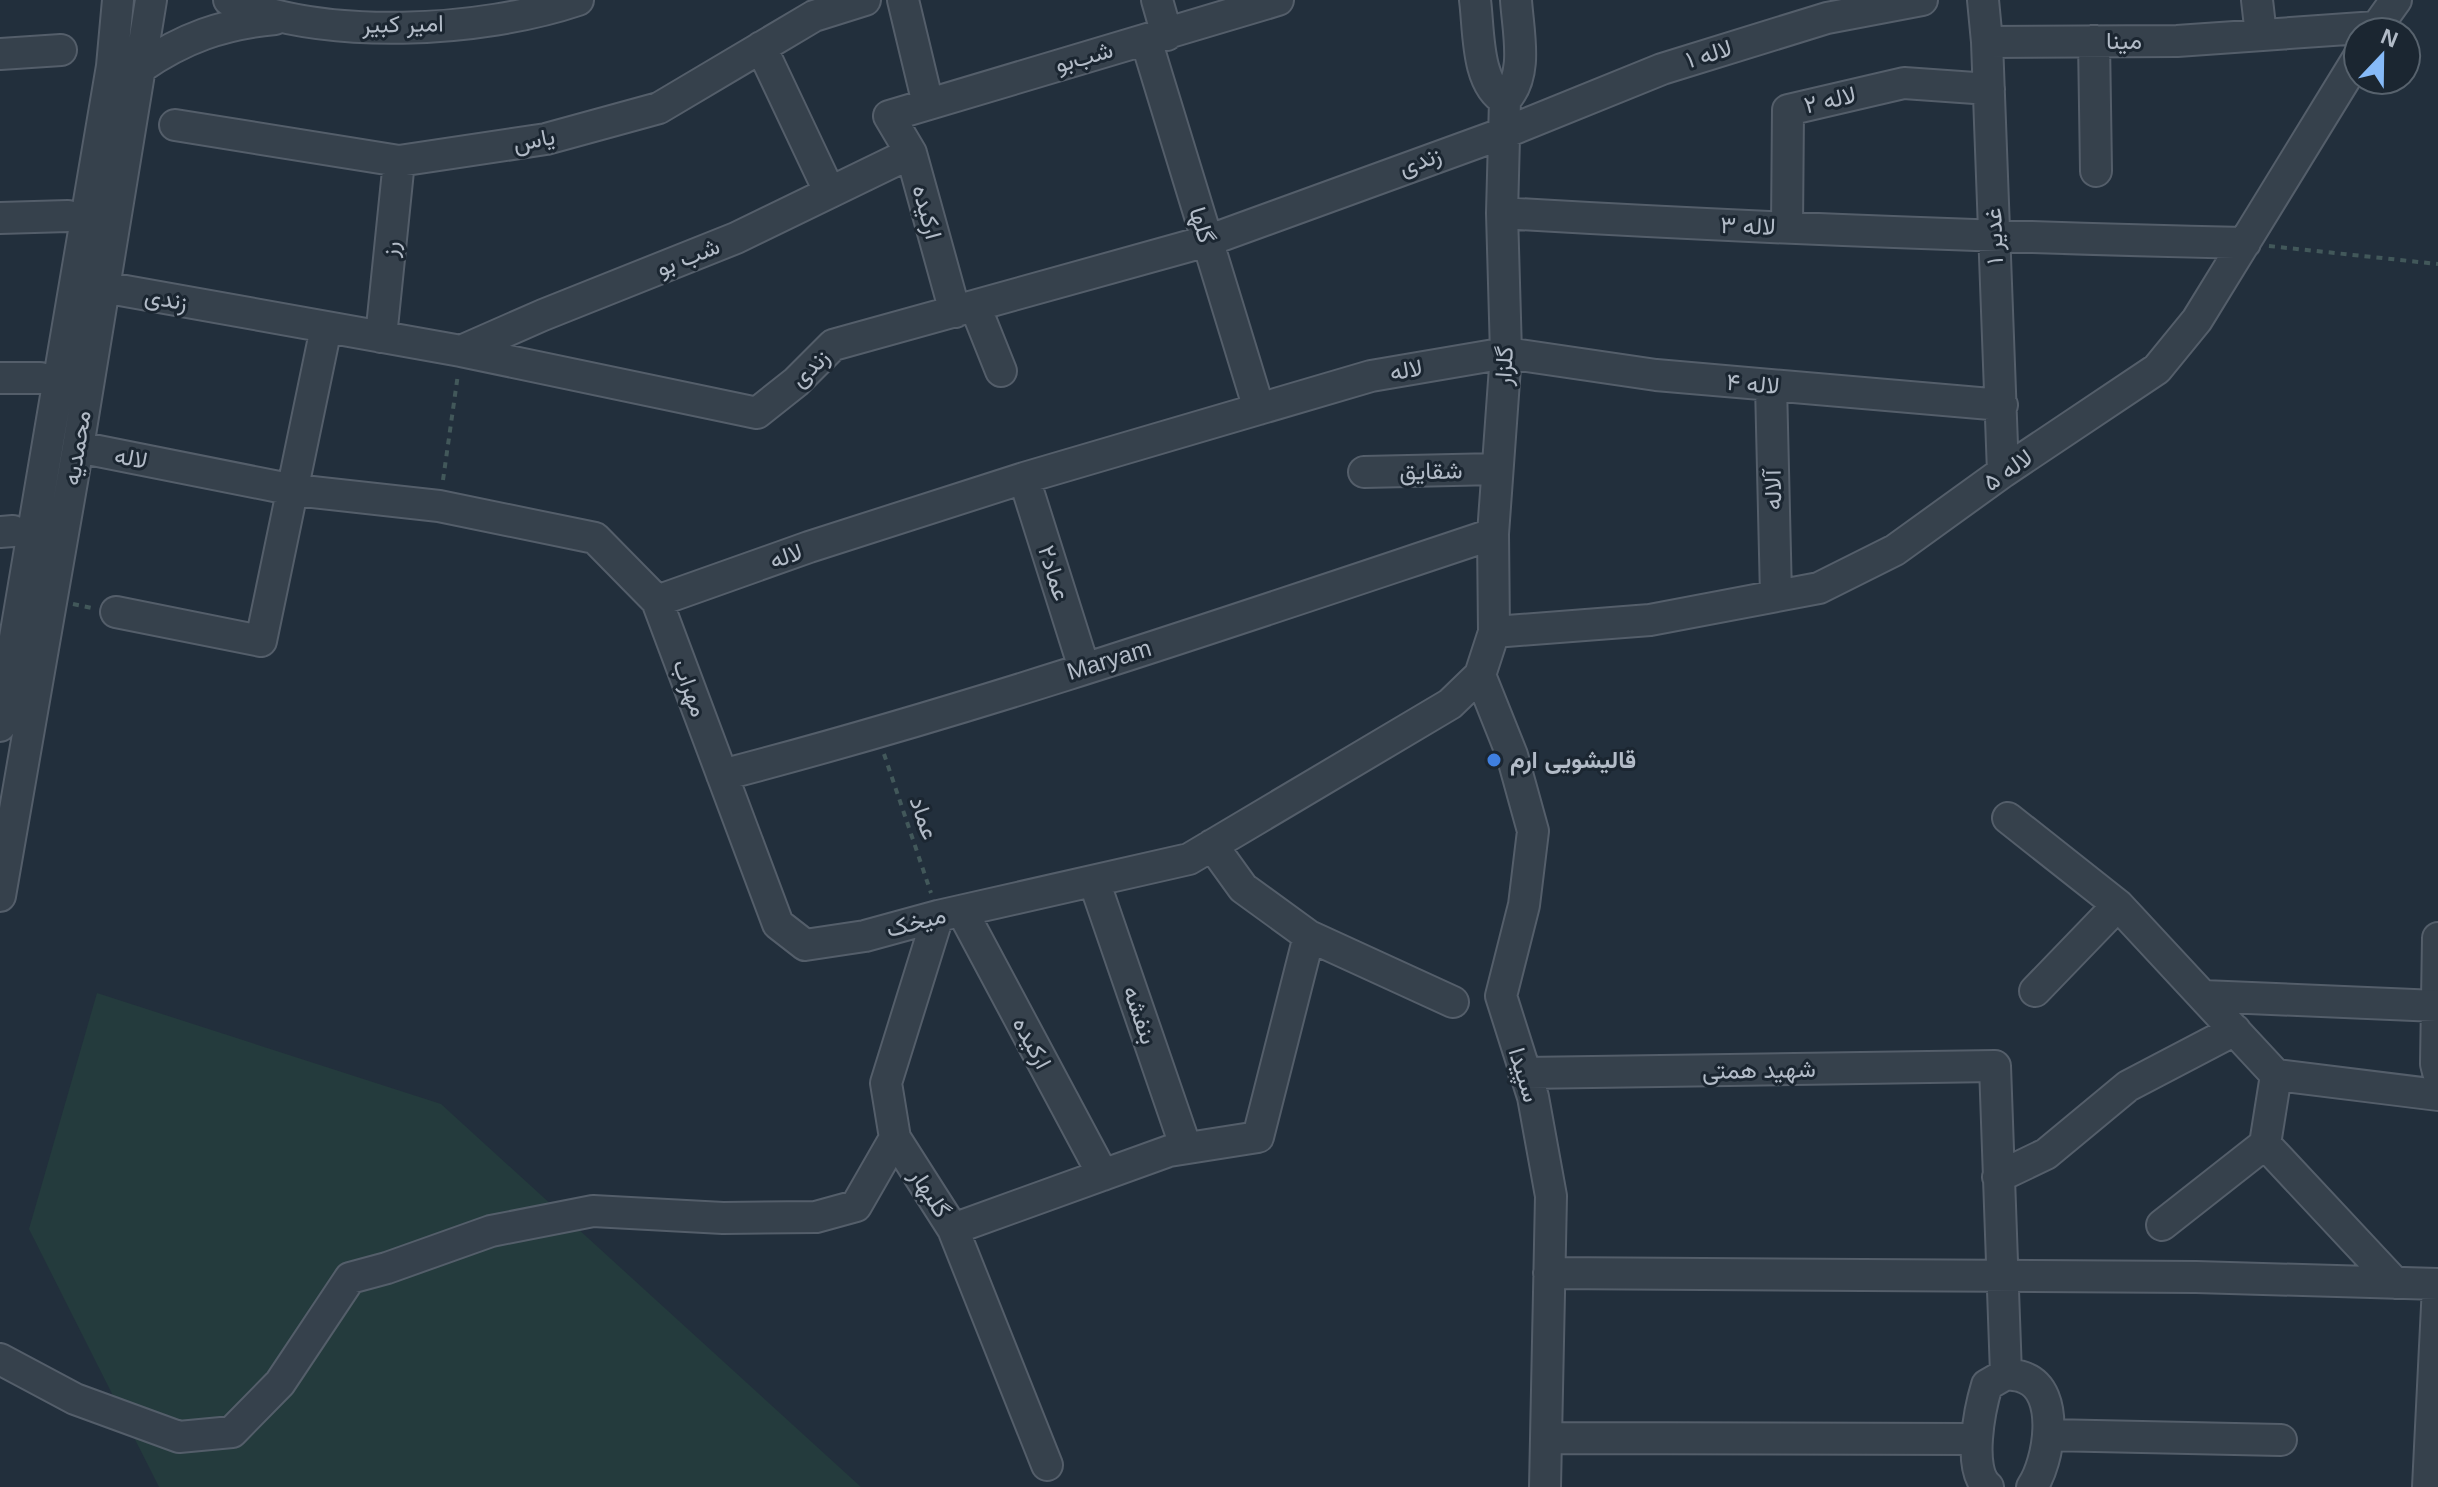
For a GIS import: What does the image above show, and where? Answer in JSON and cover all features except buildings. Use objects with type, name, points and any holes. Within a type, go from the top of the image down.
[{"type":"street","name":"محمدیه","points":[[0,726],[3,690],[112,66],[118,0]]},
{"type":"street","name":"محمدیه","points":[[0,896],[151,0]]},
{"type":"street","name":"امیر کبیر","points":[[229,0],[286,18],[373,27],[511,17],[578,0]]},
{"type":"street","name":"یاس","points":[[175,125],[399,161],[546,139],[659,108],[814,16],[865,0]]},
{"type":"street","points":[[903,0],[928,104]]},
{"type":"street","name":"گلها","points":[[1157,0],[1157,37],[1207,241],[1259,409]]},
{"type":"street","name":"شب‌بو","points":[[889,116],[1278,0]]},
{"type":"street","points":[[1475,0],[1487,82],[1505,100]]},
{"type":"street","name":"گلزار","points":[[1494,632],[1493,534],[1506,353],[1502,213],[1505,100],[1514,88],[1520,71],[1516,0]]},
{"type":"street","name":"لاله ۱","points":[[1504,133],[1662,69],[1827,18],[1922,0]]},
{"type":"street","name":"غدیر ۱","points":[[1983,0],[2003,472]]},
{"type":"street","points":[[2257,0],[2261,35]]},
{"type":"street","points":[[2384,16],[2396,0]]},
{"type":"street","points":[[140,68],[166,50],[220,27],[286,18]]},
{"type":"street","name":"مینا","points":[[1987,42],[2177,41],[2342,31]]},
{"type":"street","points":[[2094,41],[2096,171]]},
{"type":"street","points":[[761,47],[829,191]]},
{"type":"street","points":[[0,54],[61,50]]},
{"type":"street","name":"لاله ۲","points":[[1787,227],[1788,110],[1904,83],[1989,89]]},
{"type":"street","name":"لاله ۵","points":[[1494,632],[1650,620],[1819,588],[1895,550],[2003,472],[2157,369],[2197,320],[2342,84]]},
{"type":"street","name":"ارکیده","points":[[889,116],[911,153],[965,309],[1001,371]]},
{"type":"street","name":"زندی","points":[[103,287],[461,351],[757,413],[796,382],[833,345],[1207,241],[1432,156],[1504,133]]},
{"type":"street","name":"شب بو","points":[[461,351],[736,238],[911,153]]},
{"type":"street","name":"رز","points":[[381,337],[399,161]]},
{"type":"street","name":"لاله ۳","points":[[1502,213],[1994,236],[2245,243]]},
{"type":"street","points":[[0,218],[68,216]]},
{"type":"street","points":[[116,612],[261,641],[326,328]]},
{"type":"street","name":"لاله ۴","points":[[1506,353],[1656,375],[2002,405]]},
{"type":"street","name":"لاله","points":[[78,447],[294,490],[439,506],[595,538],[657,601],[809,547],[1024,478],[1371,376],[1506,353]]},
{"type":"street","points":[[0,378],[40,378]]},
{"type":"street","name":"آلاله","points":[[1771,385],[1776,596]]},
{"type":"street","name":"شقایق","points":[[1364,472],[1497,469]]},
{"type":"street","name":"عماد۲","points":[[1024,478],[1084,668]]},
{"type":"street","name":"Maryam","points":[[722,775],[876,733],[1084,668],[1493,534]]},
{"type":"street","name":"مهراب","points":[[657,601],[722,775]]},
{"type":"street","name":"میخک","points":[[722,775],[778,924],[805,945],[865,936],[950,913],[1189,859],[1450,704],[1480,675],[1494,632]]},
{"type":"street","name":"سپیدا","points":[[1480,675],[1512,755],[1533,831],[1524,905],[1501,996],[1533,1097],[1551,1196],[1545,1487]]},
{"type":"street","points":[[2008,818],[2118,905],[2276,1075],[2438,1095]]},
{"type":"street","points":[[1212,845],[1243,888],[1309,936],[1453,1002]]},
{"type":"street","name":"بنفشه","points":[[1094,881],[1186,1148]]},
{"type":"street","points":[[2035,991],[2118,905]]},
{"type":"street","name":"ارکیده","points":[[950,913],[1103,1175]]},
{"type":"street","name":"گلبهار","points":[[950,913],[886,1083],[895,1138],[953,1229],[1047,1465]]},
{"type":"street","points":[[953,1229],[1169,1151],[1258,1137],[1309,936]]},
{"type":"street","points":[[2438,938],[2438,1072]]},
{"type":"street","points":[[2203,996],[2437,1006]]},
{"type":"street","points":[[2006,1374],[1998,1177],[2046,1154],[2128,1086],[2235,1030]]},
{"type":"street","name":"شهید همتی","points":[[1524,1073],[1995,1066],[1998,1177]]},
{"type":"street","points":[[2162,1225],[2265,1144],[2276,1075]]},
{"type":"street","points":[[0,1359],[75,1399],[179,1437],[232,1432],[280,1383],[350,1278],[491,1231],[593,1211],[723,1218],[816,1217],[856,1206],[895,1138]]},
{"type":"street","points":[[2265,1144],[2395,1283]]},
{"type":"street","points":[[1549,1273],[2196,1277],[2438,1285],[2428,1487]]},
{"type":"street","points":[[1988,1487],[1983,1483],[1977,1439],[1981,1404],[1987,1385],[2006,1374],[2027,1378],[2041,1391],[2047,1414],[2049,1435],[2046,1457],[2032,1487]]},
{"type":"street","points":[[2049,1435],[2281,1440]]},
{"type":"street","points":[[1546,1438],[1977,1439]]},
{"type":"path","points":[[2245,243],[2438,264]]},
{"type":"path","points":[[439,506],[461,351]]},
{"type":"path","points":[[52,600],[116,612]]},
{"type":"path","name":"عماد","points":[[876,733],[950,913]]},
{"type":"green space","points":[[97,993],[441,1104],[861,1487],[159,1487],[29,1229]]},
{"type":"place","name":"قالیشویی ارم","points":[[1494,760]]}]
